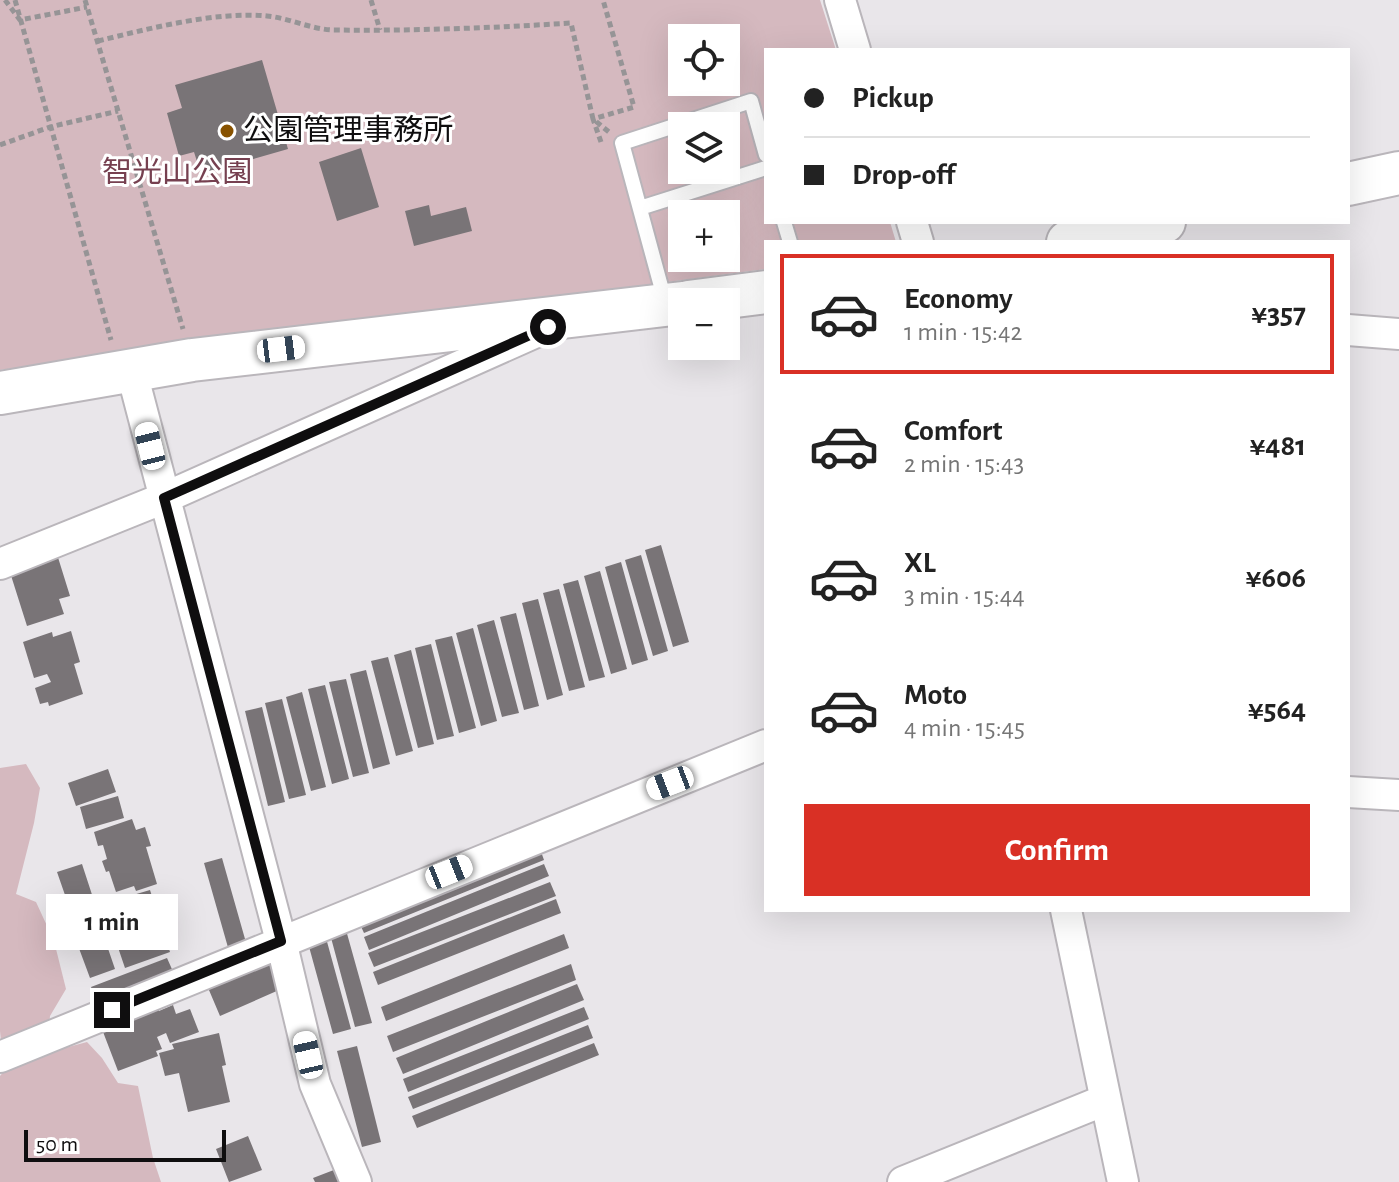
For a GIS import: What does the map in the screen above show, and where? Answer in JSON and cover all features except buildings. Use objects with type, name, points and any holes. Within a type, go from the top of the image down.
[{"type":"street","points":[[840,0],[854,48]]},
{"type":"street","points":[[1350,184],[1399,173]]},
{"type":"street","points":[[1078,240],[1154,224]]},
{"type":"street","points":[[740,295],[764,292]]},
{"type":"street","points":[[0,393],[114,357],[186,343],[575,315],[668,304]]},
{"type":"street","points":[[0,564],[164,498],[575,315]]},
{"type":"street","points":[[1350,330],[1399,334]]},
{"type":"street","points":[[114,357],[164,498],[281,941],[315,1084],[356,1182]]},
{"type":"street","points":[[0,1057],[764,746]]},
{"type":"street","points":[[1350,792],[1399,795]]},
{"type":"street","points":[[1066,912],[1123,1182]]},
{"type":"street","points":[[903,1182],[1105,1100]]},
{"type":"lane","points":[[673,288],[640,208],[622,143],[751,101],[764,148]]},
{"type":"lane","points":[[640,208],[764,169]]},
{"type":"path","points":[[5,0],[20,20]]},
{"type":"path","points":[[15,0],[114,357]]},
{"type":"path","points":[[371,0],[380,30]]},
{"type":"path","points":[[593,119],[634,107],[603,0]]},
{"type":"path","points":[[20,20],[86,4],[186,343]]},
{"type":"path","points":[[98,41],[162,26],[216,18],[266,16],[324,29],[490,28],[571,23],[593,119],[603,147]]},
{"type":"path","points":[[0,145],[50,127],[118,111]]},
{"type":"path","points":[[593,119],[622,143]]},
{"type":"green space","name":"智光山公園","points":[[0,0],[820,0],[835,48],[764,48],[764,224],[891,224],[895,240],[764,240],[764,269],[0,370]]},
{"type":"green space","points":[[26,764],[40,788],[16,894],[36,902],[54,941],[66,989],[50,1016],[47,1044],[61,1049],[87,1042],[118,1083],[138,1086],[161,1182],[0,1182],[0,1076],[4,1071],[0,1031],[0,768]]},
{"type":"place","name":"公園管理事務所","points":[[227,131]]},
{"type":"route","points":[[112,1010],[281,941],[164,498],[548,327]]}]
